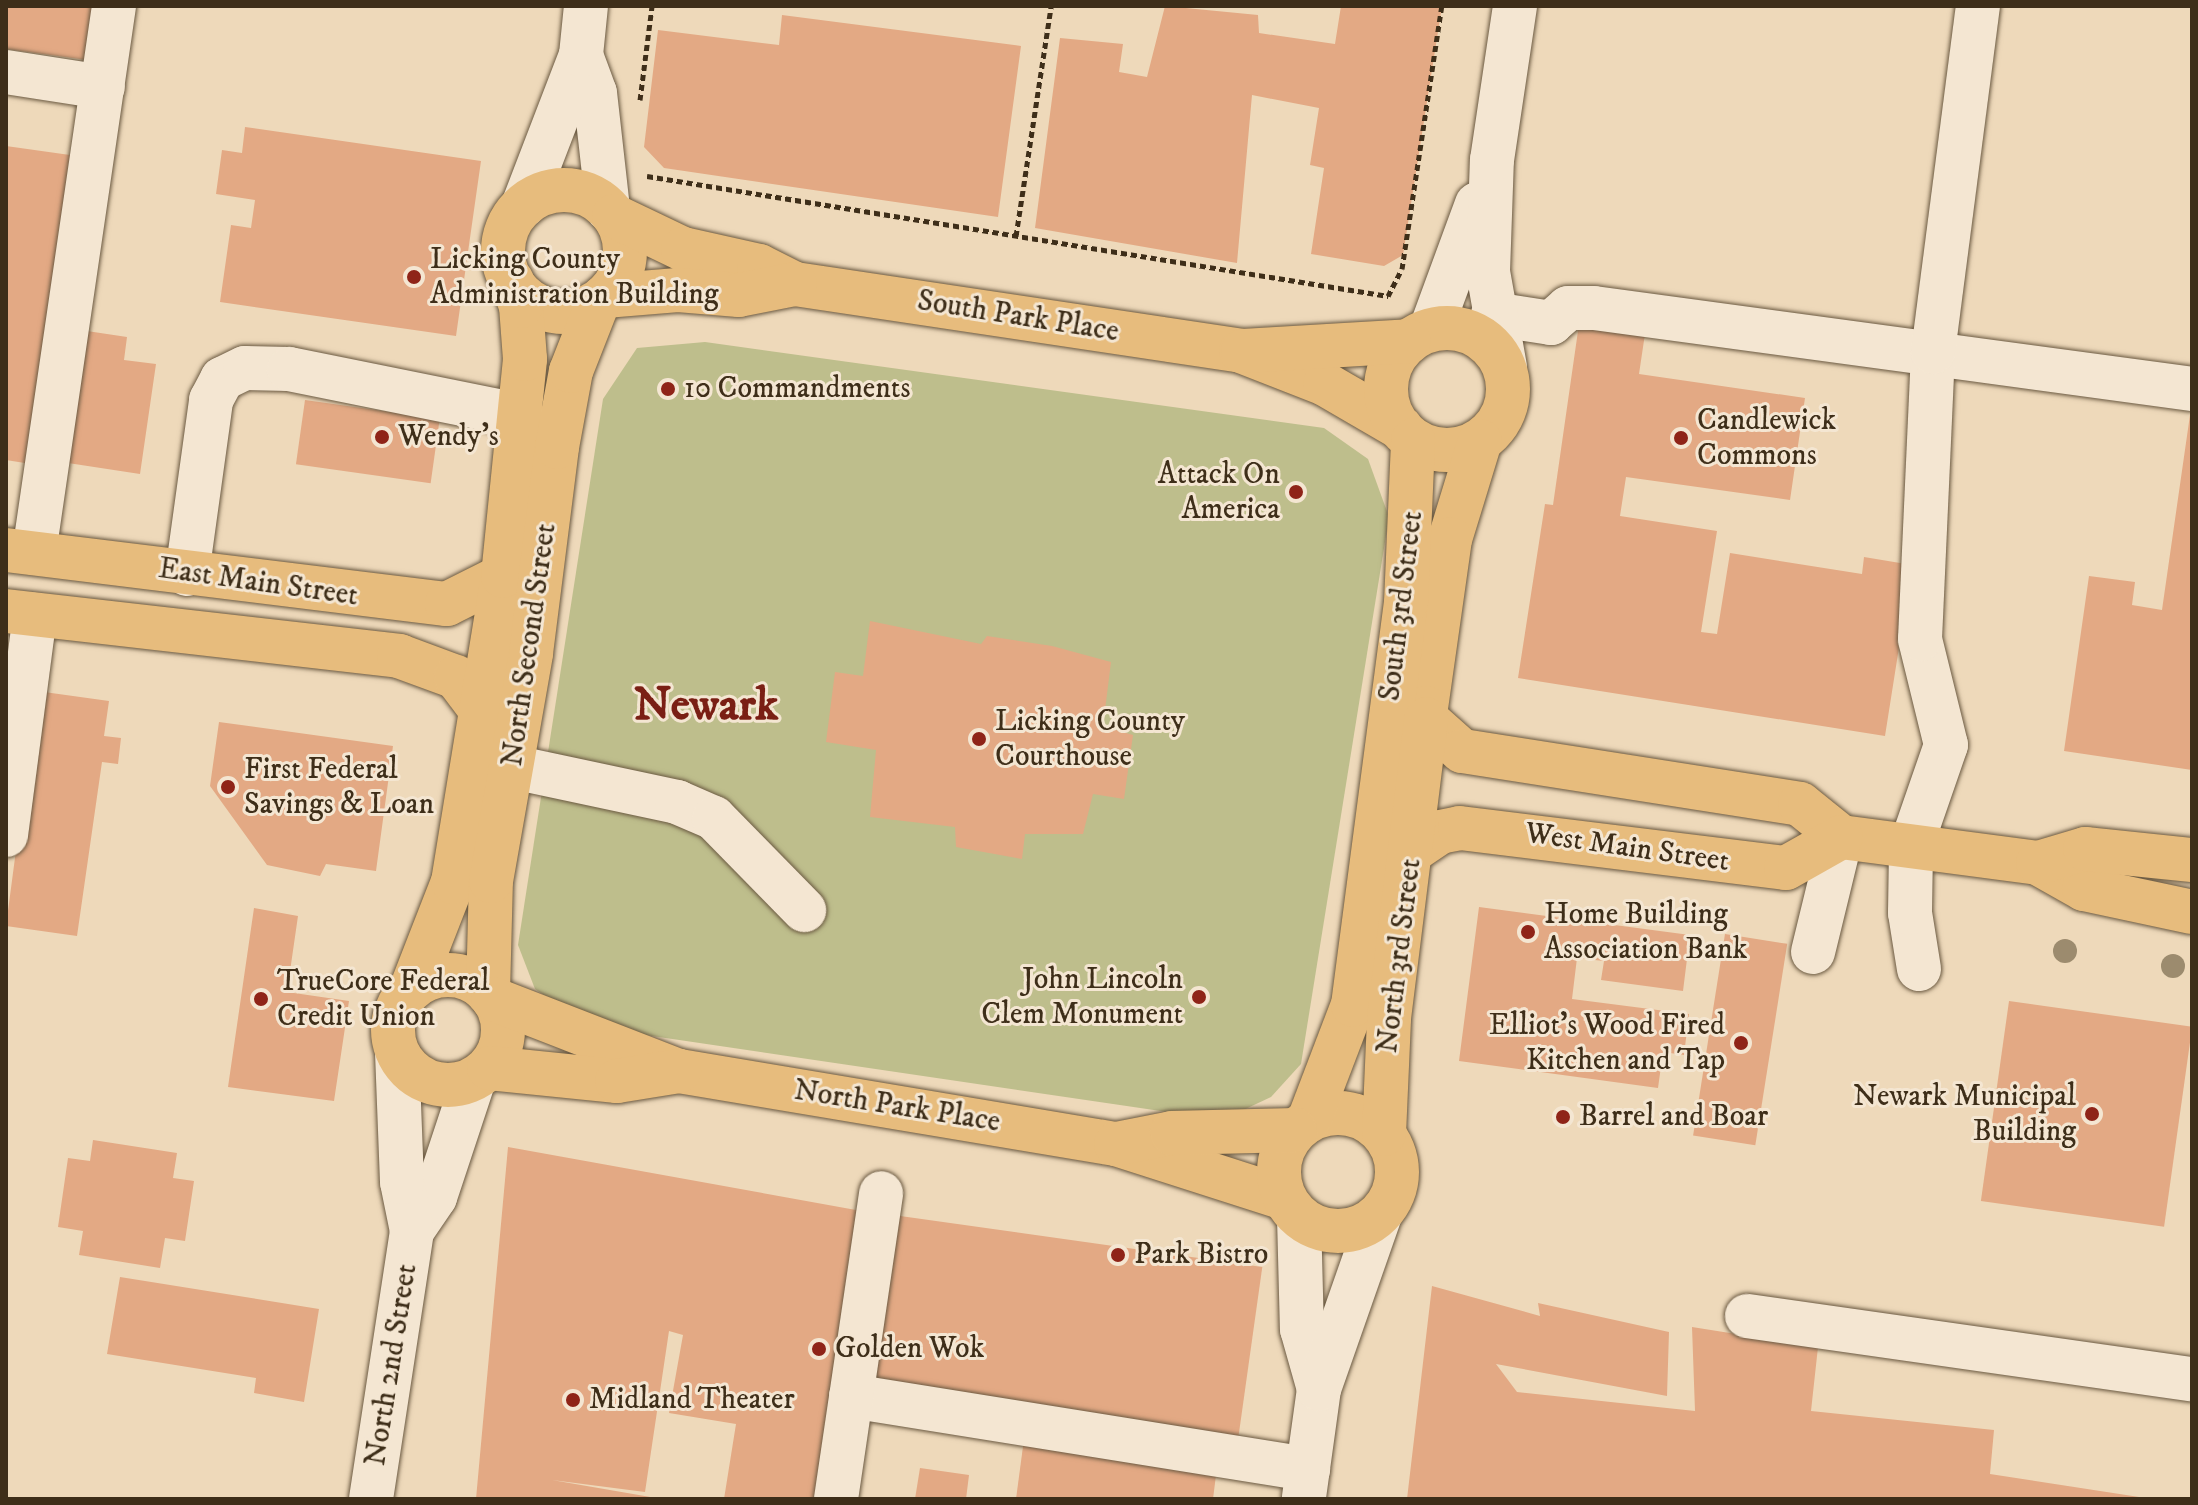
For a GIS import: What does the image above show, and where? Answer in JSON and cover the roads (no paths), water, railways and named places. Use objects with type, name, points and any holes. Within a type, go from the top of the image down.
[{"type":"main road","points":[[565,189],[584,193],[611,213],[626,252],[595,312],[557,311],[537,306],[512,281],[503,255],[505,234],[523,206],[565,189]]},
{"type":"main road","name":"South Park Place","points":[[611,213],[683,249],[759,266],[795,284],[1241,351],[1325,384],[1407,434]]},
{"type":"main road","name":"North Second Street","points":[[412,987],[435,939],[453,882],[503,576],[522,416],[525,330],[512,281]]},
{"type":"main road","name":"South Park Place","points":[[595,312],[678,290],[739,295],[795,284]]},
{"type":"main road","name":"North Second Street","points":[[491,982],[491,881],[513,767],[557,447],[595,312]]},
{"type":"main road","points":[[1467,331],[1496,351],[1505,367],[1505,408],[1480,441],[1454,450],[1407,434],[1387,396],[1387,379],[1420,335],[1467,331]]},
{"type":"main road","name":"South Park Place","points":[[1241,351],[1420,335]]},
{"type":"main road","name":"South 3rd Street","points":[[1400,775],[1406,603],[1407,434]]},
{"type":"main road","name":"South 3rd Street","points":[[1400,775],[1435,729],[1450,539],[1480,441]]},
{"type":"main road","name":"East Main Street","points":[[20,552],[447,604],[503,576]]},
{"type":"main road","name":"East Main Street","points":[[20,613],[399,656],[456,677],[481,710]]},
{"type":"main road","points":[[1435,729],[1462,751],[1800,804],[1841,837],[2038,863],[2084,889],[2192,912]]},
{"type":"main road","name":"North 3rd Street","points":[[1384,1134],[1389,1018],[1412,851],[1400,775]]},
{"type":"main road","name":"North 3rd Street","points":[[1302,1125],[1353,1005],[1400,775]]},
{"type":"main road","name":"West Main Street","points":[[1412,851],[1440,832],[1460,828],[1786,868],[1841,837]]},
{"type":"main road","points":[[2038,863],[2085,849],[2192,860]]},
{"type":"main road","points":[[444,975],[491,982],[503,1027],[482,1073],[432,1084],[397,1053],[393,1018],[412,987],[444,975]]},
{"type":"main road","name":"North Park Place","points":[[491,982],[679,1071],[1116,1144],[1292,1208]]},
{"type":"main road","name":"North Park Place","points":[[482,1073],[617,1081],[679,1071]]},
{"type":"main road","points":[[1357,1116],[1384,1134],[1394,1149],[1397,1176],[1380,1215],[1349,1232],[1314,1227],[1292,1208],[1279,1163],[1302,1125],[1357,1116]]},
{"type":"main road","name":"North Park Place","points":[[1116,1144],[1172,1133],[1302,1125]]},
{"type":"street","points":[[20,552],[103,87],[114,6]]},
{"type":"street","points":[[523,206],[581,55],[586,6]]},
{"type":"street","points":[[1505,367],[1493,314],[1488,272],[1492,160],[1515,6]]},
{"type":"street","points":[[1919,969],[1910,913],[1911,846],[1946,745],[1920,639],[1933,352],[1978,6]]},
{"type":"street","points":[[581,55],[595,93],[611,213]]},
{"type":"street","points":[[6,72],[103,87]]},
{"type":"street","points":[[1420,335],[1492,160]]},
{"type":"street","points":[[1493,314],[1551,323],[1568,308],[1594,308],[2192,389]]},
{"type":"street","points":[[187,574],[211,400],[222,379],[245,368],[289,369],[522,416]]},
{"type":"street","points":[[6,835],[20,613]]},
{"type":"street","points":[[513,767],[677,802],[714,818],[804,910]]},
{"type":"street","points":[[1813,952],[1841,837]]},
{"type":"street","name":"North 2nd Street","points":[[371,1499],[412,1231],[402,1182],[397,1053]]},
{"type":"street","name":"North 2nd Street","points":[[412,1231],[435,1197],[482,1073]]},
{"type":"street","points":[[836,1499],[881,1193]]},
{"type":"street","points":[[1292,1208],[1302,1329],[1319,1389]]},
{"type":"street","points":[[851,1396],[1306,1484],[1319,1389],[1380,1215]]},
{"type":"street","points":[[1747,1316],[2192,1379]]},
{"type":"place","name":"Licking County Administration Building","points":[[414,277]]},
{"type":"place","name":"10 Commandments","points":[[668,389]]},
{"type":"place","name":"Wendy's","points":[[382,437]]},
{"type":"place","name":"Candlewick Commons","points":[[1681,438]]},
{"type":"place","name":"Attack On America","points":[[1296,492]]},
{"type":"place","name":"Licking County Courthouse","points":[[979,739]]},
{"type":"place","name":"First Federal Savings & Loan","points":[[228,787]]},
{"type":"place","name":"Home Building Association Bank","points":[[1528,932]]},
{"type":"place","name":"John Lincoln Clem Monument","points":[[1199,997]]},
{"type":"place","name":"TrueCore Federal Credit Union","points":[[261,999]]},
{"type":"place","name":"Elliot's Wood Fired Kitchen and Tap","points":[[1741,1043]]},
{"type":"place","name":"Newark Municipal Building","points":[[2092,1114]]},
{"type":"place","name":"Barrel and Boar","points":[[1563,1117]]},
{"type":"place","name":"Park Bistro","points":[[1118,1255]]},
{"type":"place","name":"Golden Wok","points":[[819,1349]]},
{"type":"place","name":"Midland Theater","points":[[573,1400]]},
{"type":"district","name":"Newark","points":[[706,706]]}]
